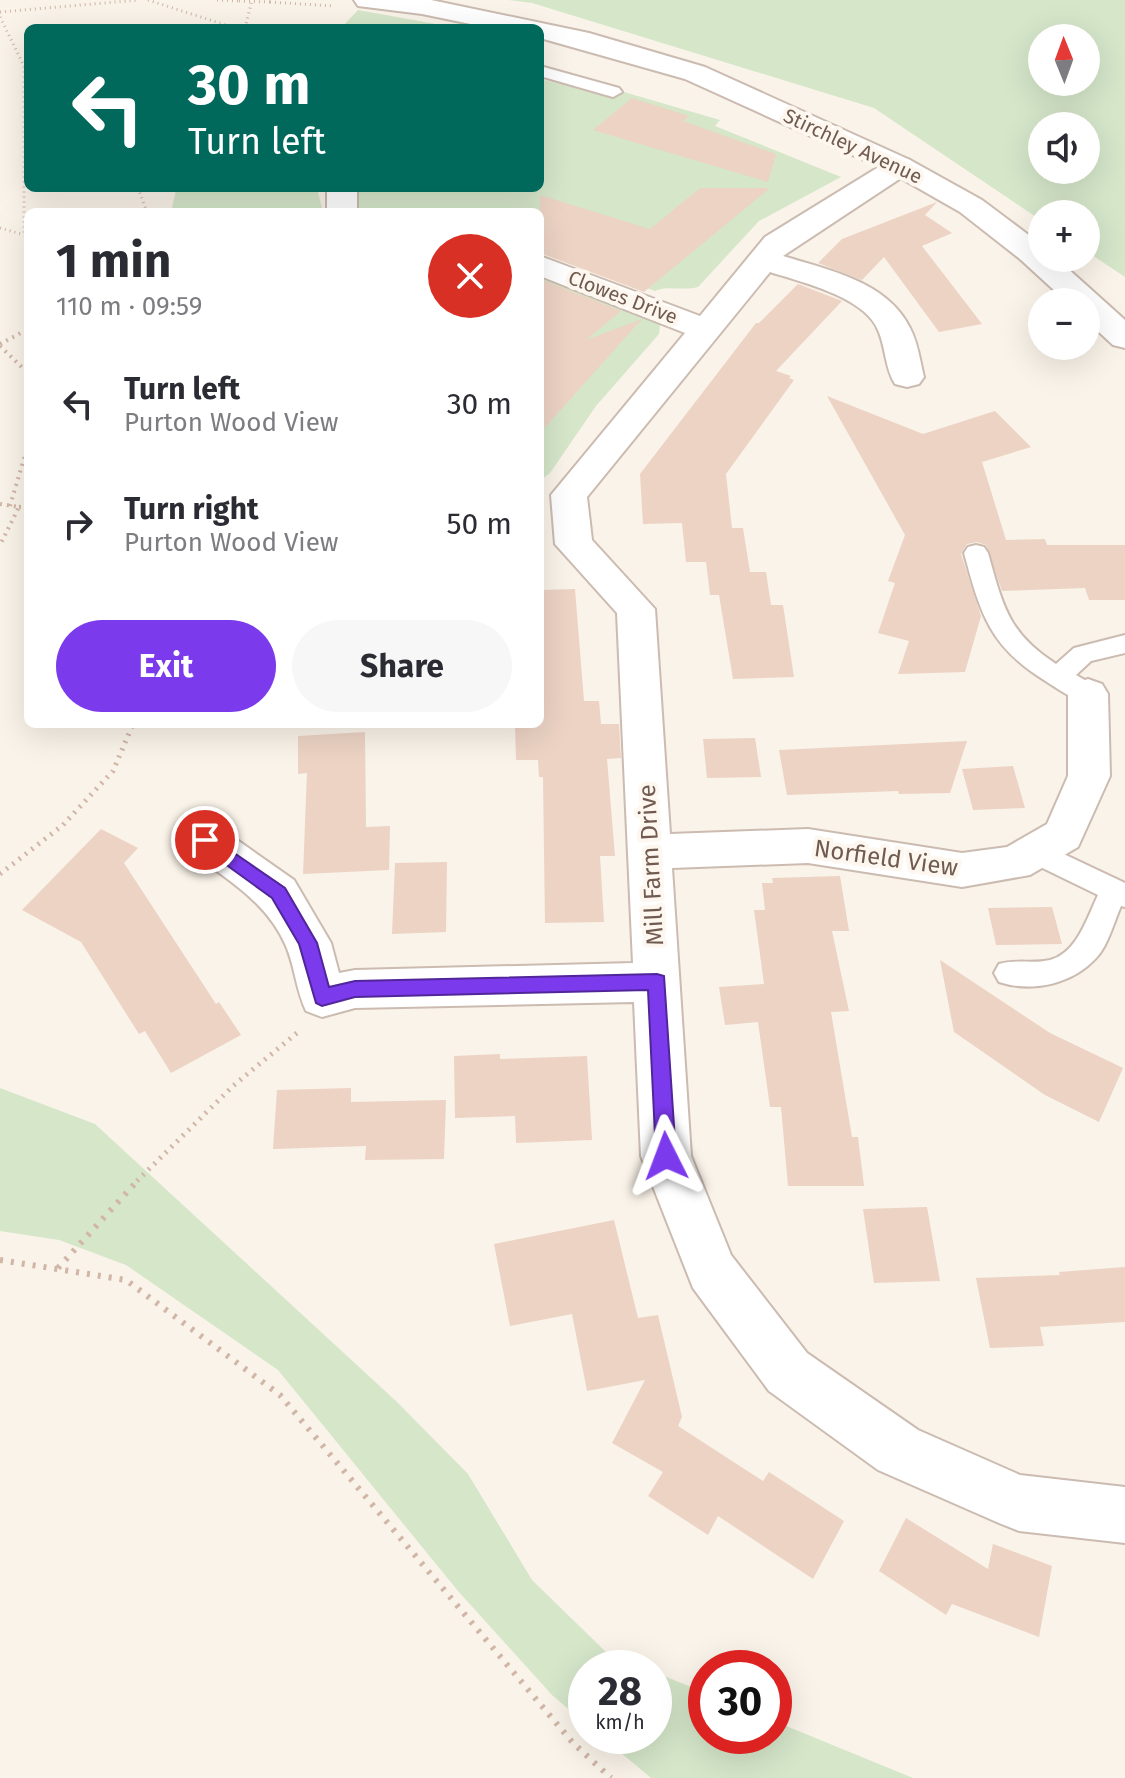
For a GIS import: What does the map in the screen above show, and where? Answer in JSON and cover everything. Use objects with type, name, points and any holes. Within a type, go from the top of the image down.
[{"type":"street","points":[[367,0],[422,6],[510,24]]},
{"type":"street","name":"Stirchley Avenue","points":[[544,31],[695,73],[900,166],[971,206],[1031,252],[1125,338]]},
{"type":"street","name":"Mill Farm Drive","points":[[900,166],[776,244],[569,495],[555,503],[574,544],[636,609],[666,1156],[711,1271],[788,1372],[898,1450],[1019,1503],[1125,1515]]},
{"type":"street","points":[[763,260],[829,281],[871,300],[894,325],[907,377]]},
{"type":"street","name":"Clowes Drive","points":[[544,267],[705,329]]},
{"type":"street","name":"Norfield View","points":[[651,852],[808,846],[962,870],[1015,863],[1063,835],[1089,776],[1073,685]]},
{"type":"street","points":[[205,840],[278,893],[308,943],[322,997],[355,989],[657,982]]},
{"type":"lane","points":[[544,72],[613,92]]},
{"type":"lane","points":[[976,553],[995,615],[1007,637],[1073,685],[1083,654],[1125,644]]},
{"type":"lane","points":[[1009,973],[1057,972],[1088,948],[1119,894],[1034,851]]},
{"type":"path","points":[[24,66],[0,15],[139,0]]},
{"type":"path","points":[[148,0],[223,24]]},
{"type":"path","points":[[217,0],[270,2]]},
{"type":"path","points":[[246,24],[252,0]]},
{"type":"path","points":[[0,228],[24,234]]},
{"type":"path","points":[[24,331],[0,345],[24,369]]},
{"type":"path","points":[[10,506],[24,459]]},
{"type":"path","points":[[0,504],[24,506]]},
{"type":"path","points":[[0,545],[19,507]]},
{"type":"path","points":[[0,874],[63,825],[113,771],[131,728]]},
{"type":"path","points":[[57,1269],[166,1148],[254,1066],[355,989]]},
{"type":"path","points":[[0,1260],[126,1280],[280,1395],[573,1743],[611,1778]]},
{"type":"green space","points":[[509,0],[1125,0],[1125,277],[1100,260],[1100,200],[1028,200],[1028,212],[874,108],[532,3]]},
{"type":"green space","points":[[358,10],[436,24],[345,24]]},
{"type":"green space","points":[[544,80],[609,96],[617,90],[720,120],[715,126],[841,177],[759,221],[698,287],[655,291],[560,256],[544,221],[544,208],[355,206],[353,192],[544,192]]},
{"type":"green space","points":[[176,192],[318,192],[322,208],[172,208]]},
{"type":"green space","points":[[544,275],[656,317],[660,325],[659,334],[596,406],[544,478]]},
{"type":"green space","points":[[0,1088],[95,1124],[397,1402],[468,1474],[532,1580],[604,1650],[568,1650],[568,1709],[458,1591],[278,1370],[126,1265],[59,1240],[0,1231]]},
{"type":"green space","points":[[672,1679],[688,1686],[688,1754],[792,1754],[792,1728],[913,1778],[651,1778],[622,1754],[672,1754]]},
{"type":"building","points":[[632,98],[689,116],[683,121],[776,154],[768,182],[593,130]]},
{"type":"building","points":[[700,188],[770,188],[644,292],[544,254],[544,208],[540,208],[540,195],[650,229]]},
{"type":"building","points":[[937,202],[925,215],[952,233],[922,246],[982,324],[939,332],[884,257],[862,280],[818,263],[842,239]]},
{"type":"building","points":[[544,281],[621,311],[586,340],[642,319],[544,429]]},
{"type":"building","points":[[798,284],[842,301],[776,371],[794,380],[726,474],[732,528],[743,528],[750,572],[766,572],[771,605],[783,605],[794,677],[733,679],[719,595],[710,595],[706,562],[686,562],[682,523],[643,524],[640,474],[756,323]]},
{"type":"building","points":[[827,396],[923,434],[995,411],[1031,447],[982,462],[1006,540],[1045,539],[1047,545],[1125,545],[1125,600],[1089,600],[1085,588],[1002,591],[986,545],[977,542],[967,544],[961,554],[981,616],[965,672],[898,674],[909,641],[878,633],[895,583],[888,581],[905,535]]},
{"type":"building","points":[[575,589],[584,701],[599,701],[601,724],[619,724],[621,758],[607,759],[615,856],[600,856],[604,922],[545,923],[543,777],[539,777],[538,760],[516,760],[515,728],[544,728],[544,590]]},
{"type":"building","points":[[365,732],[366,827],[390,826],[389,870],[303,874],[307,773],[298,774],[298,736]]},
{"type":"building","points":[[755,738],[761,777],[707,778],[703,739]]},
{"type":"building","points":[[967,741],[950,793],[899,794],[898,791],[787,795],[779,750]]},
{"type":"building","points":[[1013,766],[1025,808],[973,810],[962,769]]},
{"type":"building","points":[[101,829],[138,848],[124,863],[216,1004],[219,1002],[241,1035],[171,1073],[145,1031],[139,1034],[81,942],[22,910]]},
{"type":"building","points":[[447,862],[446,932],[392,934],[395,863]]},
{"type":"building","points":[[840,876],[849,931],[832,931],[849,1011],[831,1012],[852,1137],[858,1137],[864,1186],[788,1186],[781,1107],[770,1107],[758,1022],[725,1025],[719,987],[764,984],[754,910],[765,910],[762,883],[773,883],[772,878]]},
{"type":"building","points":[[1052,907],[1062,944],[996,945],[988,908]]},
{"type":"building","points":[[940,960],[1050,1033],[1123,1068],[1099,1122],[1045,1095],[954,1032]]},
{"type":"building","points":[[500,1054],[500,1059],[587,1056],[592,1140],[516,1143],[515,1116],[455,1118],[454,1056]]},
{"type":"building","points":[[351,1088],[351,1102],[446,1100],[444,1159],[365,1160],[366,1146],[273,1149],[277,1090]]},
{"type":"building","points":[[927,1207],[940,1281],[874,1283],[863,1209]]},
{"type":"building","points":[[614,1220],[638,1318],[658,1315],[682,1417],[678,1426],[763,1481],[769,1472],[844,1521],[813,1579],[718,1516],[708,1535],[648,1496],[663,1472],[612,1443],[645,1380],[587,1391],[572,1314],[510,1326],[494,1244]]},
{"type":"building","points":[[1125,1267],[1125,1322],[1040,1327],[1044,1346],[990,1348],[976,1278],[1060,1275],[1059,1272]]},
{"type":"building","points":[[906,1518],[988,1569],[993,1544],[1052,1566],[1039,1637],[952,1604],[946,1615],[879,1571]]},
{"type":"route","points":[[205,840],[278,893],[308,943],[322,997],[355,989],[657,982],[666,1156]]}]
